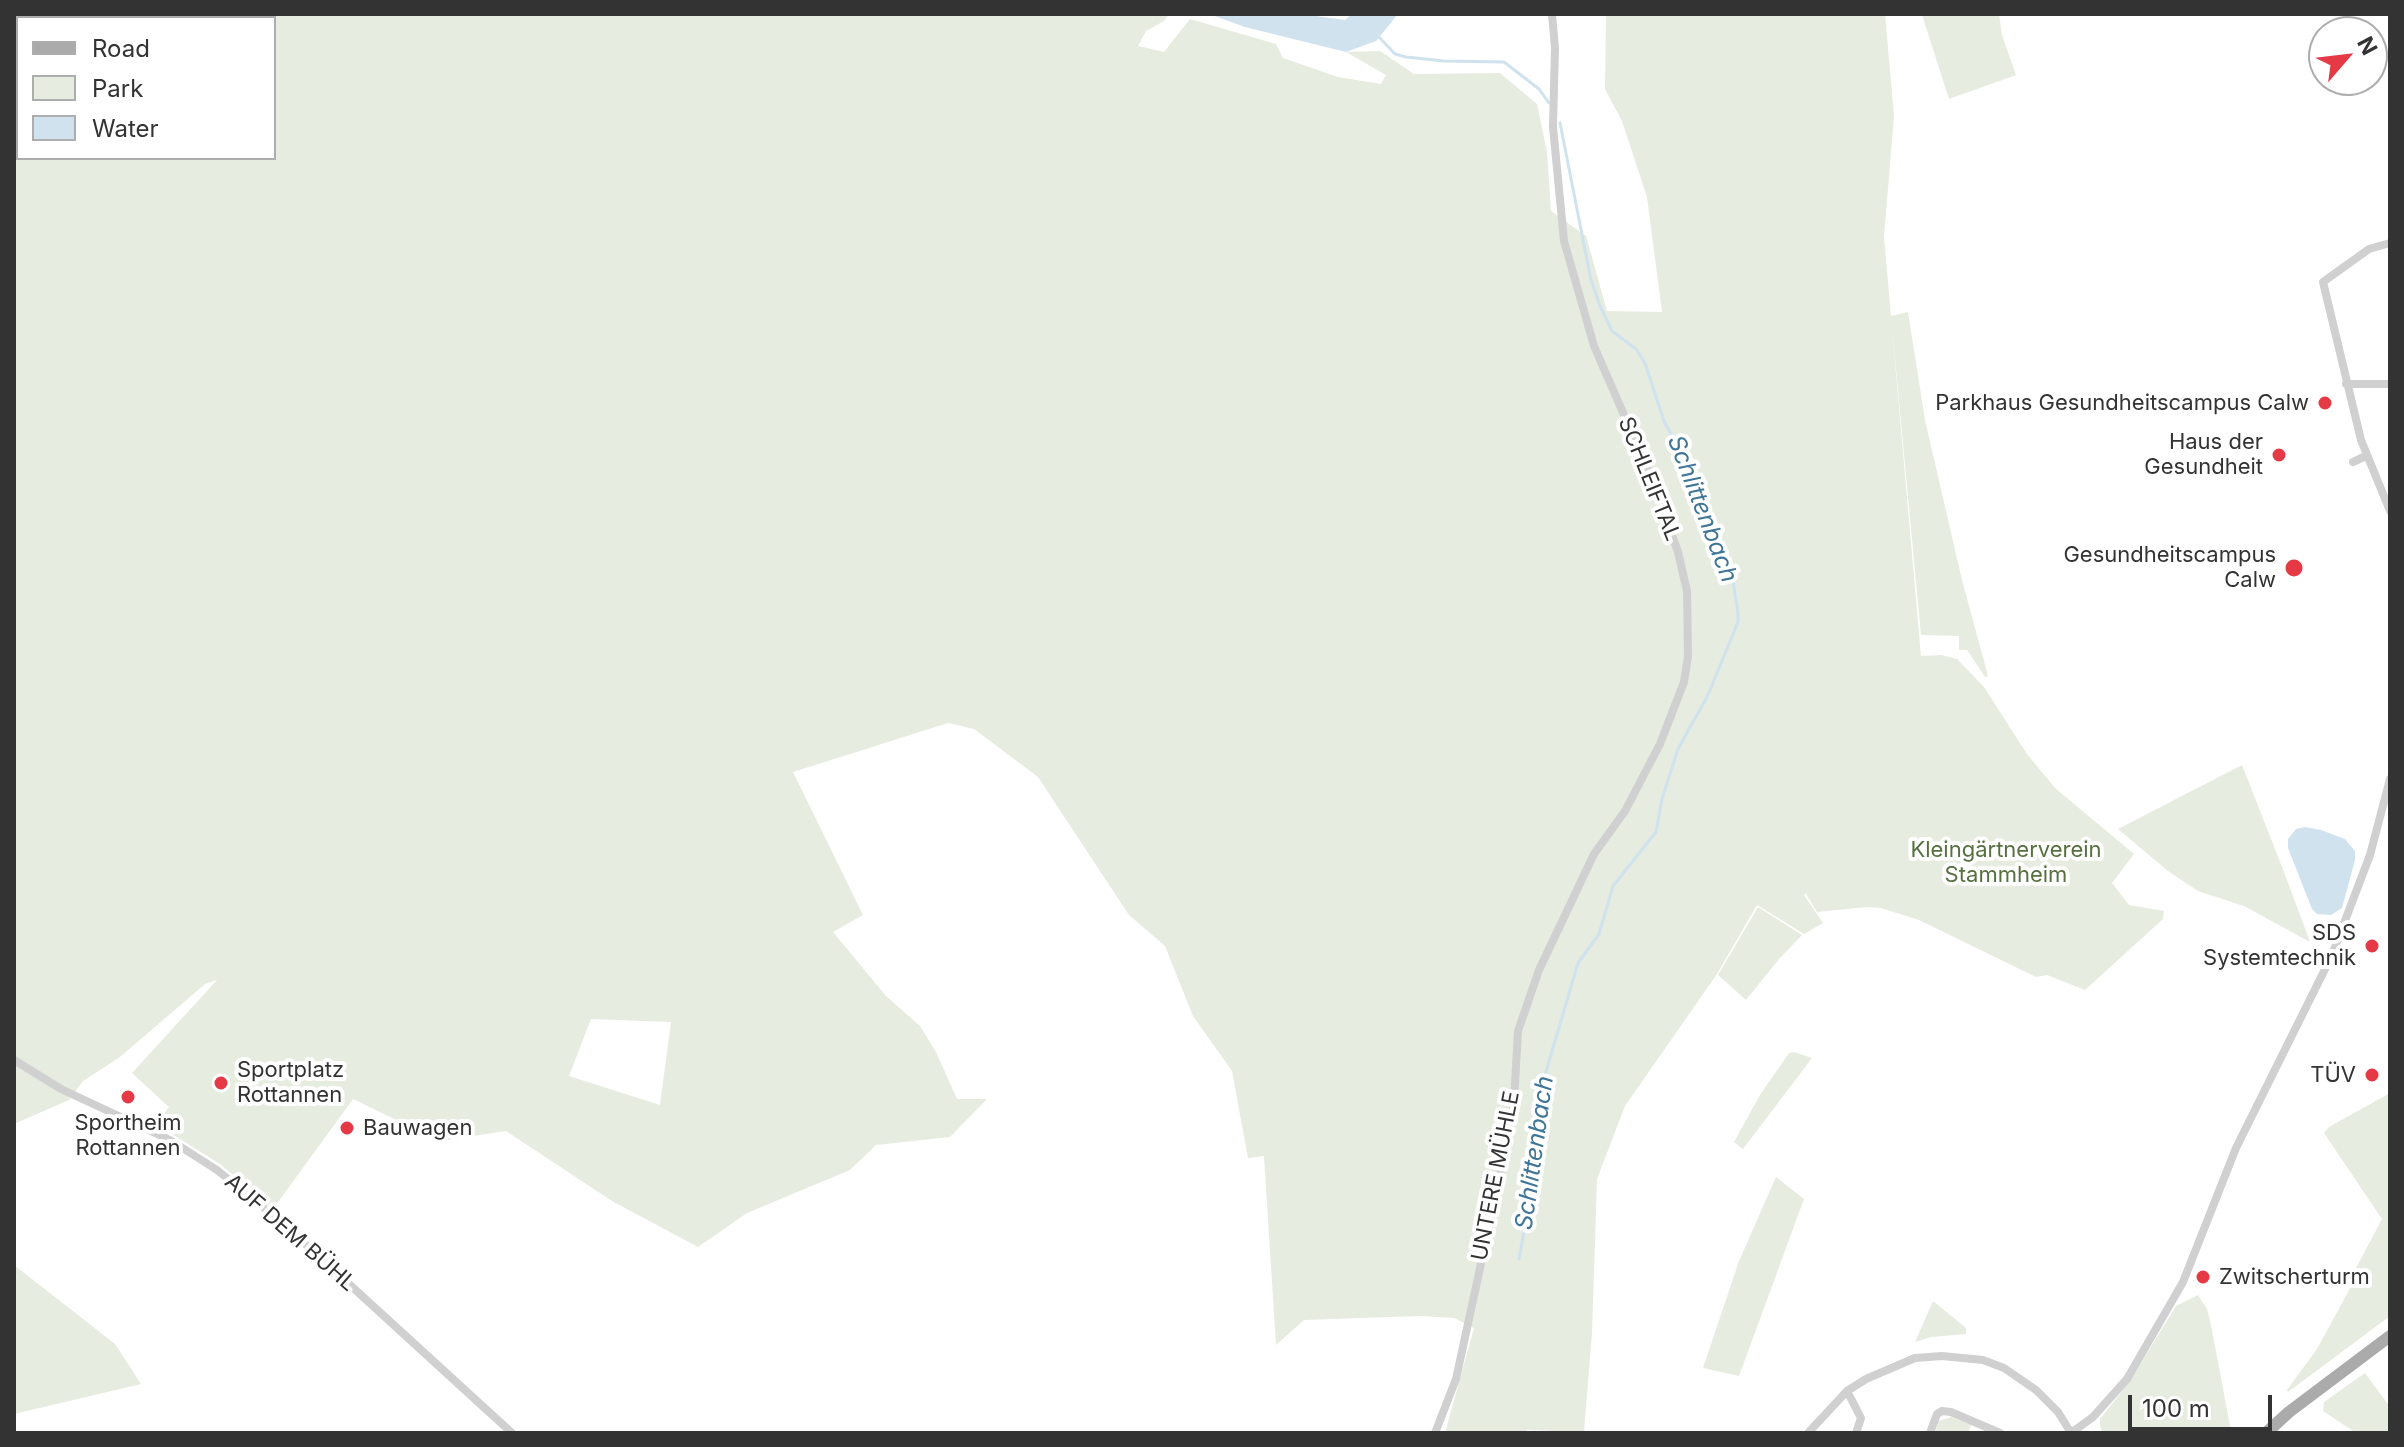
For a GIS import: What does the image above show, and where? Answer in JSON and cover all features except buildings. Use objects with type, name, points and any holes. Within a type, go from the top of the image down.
[{"type":"main road","points":[[2266,1433],[2390,1336]]},
{"type":"street","name":"SCHLEIFTAL","points":[[1552,14],[1555,48],[1553,127],[1564,241],[1594,346],[1654,484],[1678,552],[1687,591],[1689,621],[1684,682],[1660,744],[1625,811],[1594,854],[1562,922]]},
{"type":"street","points":[[2390,243],[2369,249],[2323,282],[2366,456],[2390,511]]},
{"type":"street","points":[[2346,384],[2390,384]]},
{"type":"street","points":[[2353,462],[2366,456]]},
{"type":"street","points":[[1808,1433],[1847,1391],[1888,1368],[1915,1358],[1942,1356],[1983,1360],[2004,1368],[2036,1390],[2058,1412],[2071,1433],[2093,1417],[2127,1379],[2183,1282],[2236,1148],[2337,943],[2370,855],[2390,779]]},
{"type":"street","name":"UNTERE MÜHLE","points":[[1435,1433],[1456,1379],[1498,1185],[1514,1102],[1518,1031],[1539,970],[1562,922]]},
{"type":"street","name":"AUF DEM BÜHL","points":[[14,1060],[39,1076],[170,1140],[217,1170],[280,1221],[512,1433]]},
{"type":"street","points":[[1847,1391],[1861,1418],[1856,1433]]},
{"type":"street","points":[[1930,1433],[1937,1414],[1942,1411],[2000,1433]]},
{"type":"green space","name":"Kleingärtnerverein Stammheim","points":[[14,14],[1169,14],[1164,21],[1146,31],[1138,46],[1164,52],[1190,19],[1276,44],[1283,58],[1338,77],[1381,84],[1386,75],[1346,52],[1380,51],[1414,74],[1500,73],[1537,104],[1547,152],[1551,211],[1586,236],[1607,311],[1662,312],[1647,197],[1622,121],[1605,89],[1606,14],[1885,14],[1894,116],[1884,237],[1921,656],[1941,655],[1957,659],[1984,687],[2027,754],[2055,788],[2134,854],[2112,883],[2129,905],[2164,911],[2163,919],[2085,990],[2047,975],[2036,977],[1919,920],[1881,908],[1817,912],[1806,894],[1809,890],[1804,895],[1823,923],[1804,934],[1757,905],[1717,974],[1625,1106],[1597,1179],[1592,1333],[1584,1432],[1527,1430],[1526,1433],[1445,1433],[1474,1328],[1454,1318],[1420,1316],[1304,1320],[1276,1345],[1264,1156],[1248,1158],[1232,1071],[1193,1016],[1165,946],[1129,915],[1038,777],[974,729],[948,723],[793,772],[863,915],[833,932],[886,996],[920,1026],[936,1052],[957,1099],[987,1099],[950,1137],[876,1145],[850,1170],[747,1213],[698,1247],[612,1201],[506,1131],[440,1141],[353,1099],[273,1209],[220,1164],[156,1124],[169,1107],[132,1073],[217,980],[205,984],[120,1057],[83,1081],[69,1100],[14,1124]],"holes":[[[591,1019],[671,1022],[660,1105],[569,1076]]]},
{"type":"green space","points":[[1919,14],[1999,14],[2002,35],[2016,75],[1949,99],[1922,15]]},
{"type":"green space","points":[[1908,312],[1925,420],[1988,676],[1985,677],[1967,650],[1959,650],[1959,636],[1921,635],[1891,316]]},
{"type":"green space","points":[[2242,765],[2310,942],[2244,906],[2198,891],[2168,871],[2118,829]]},
{"type":"green space","points":[[1758,907],[1802,935],[1746,1000],[1718,975]]},
{"type":"green space","points":[[1789,1053],[1812,1058],[1743,1149],[1734,1142],[1760,1095]]},
{"type":"green space","points":[[2390,1093],[2390,1316],[2288,1392],[2317,1349],[2360,1270],[2356,1268],[2382,1219],[2324,1133],[2329,1127]]},
{"type":"green space","points":[[1776,1177],[1804,1199],[1739,1376],[1703,1368],[1739,1261]]},
{"type":"green space","points":[[14,1265],[115,1344],[141,1384],[14,1414]]},
{"type":"green space","points":[[2198,1295],[2207,1309],[2211,1325],[2231,1431],[2103,1433],[2100,1419],[2130,1381],[2176,1306]]},
{"type":"green space","points":[[1933,1301],[1966,1328],[1966,1334],[1931,1337],[1915,1342]]},
{"type":"green space","points":[[2365,1373],[2390,1407],[2390,1433],[2356,1433],[2323,1411],[2324,1402]]},
{"type":"green space","points":[[1951,1417],[1971,1425],[1968,1433],[1935,1433],[1939,1421]]},
{"type":"water","points":[[1209,14],[1301,14],[1345,20],[1352,14],[1398,14],[1376,41],[1346,52],[1245,27]]},
{"type":"water","points":[[2305,827],[2345,839],[2355,851],[2342,908],[2331,915],[2317,914],[2312,909],[2288,848],[2288,839],[2296,829]]},
{"type":"waterway","name":"Schlittenbach","points":[[1378,36],[1395,54],[1406,57],[1504,62],[1539,89],[1549,103]]},
{"type":"waterway","name":"Schlittenbach","points":[[1519,1259],[1529,1204],[1535,1192],[1540,1092],[1578,963],[1599,934],[1613,886],[1656,832],[1662,799],[1678,749],[1708,695],[1738,622],[1733,581],[1697,496],[1692,472],[1664,421],[1645,363],[1636,349],[1612,331],[1600,306],[1591,280],[1560,123]]},
{"type":"place","name":"Parkhaus Gesundheitscampus Calw","points":[[2325,403]]},
{"type":"place","name":"Haus der Gesundheit","points":[[2279,455]]},
{"type":"place","name":"Gesundheitscampus Calw","points":[[2294,568]]},
{"type":"place","name":"SDS Systemtechnik","points":[[2372,946]]},
{"type":"place","name":"TÜV","points":[[2372,1075]]},
{"type":"place","name":"Sportplatz Rottannen","points":[[221,1083]]},
{"type":"place","name":"Sportheim Rottannen","points":[[128,1097]]},
{"type":"place","name":"Bauwagen","points":[[347,1128]]},
{"type":"place","name":"Zwitscherturm","points":[[2203,1277]]}]
